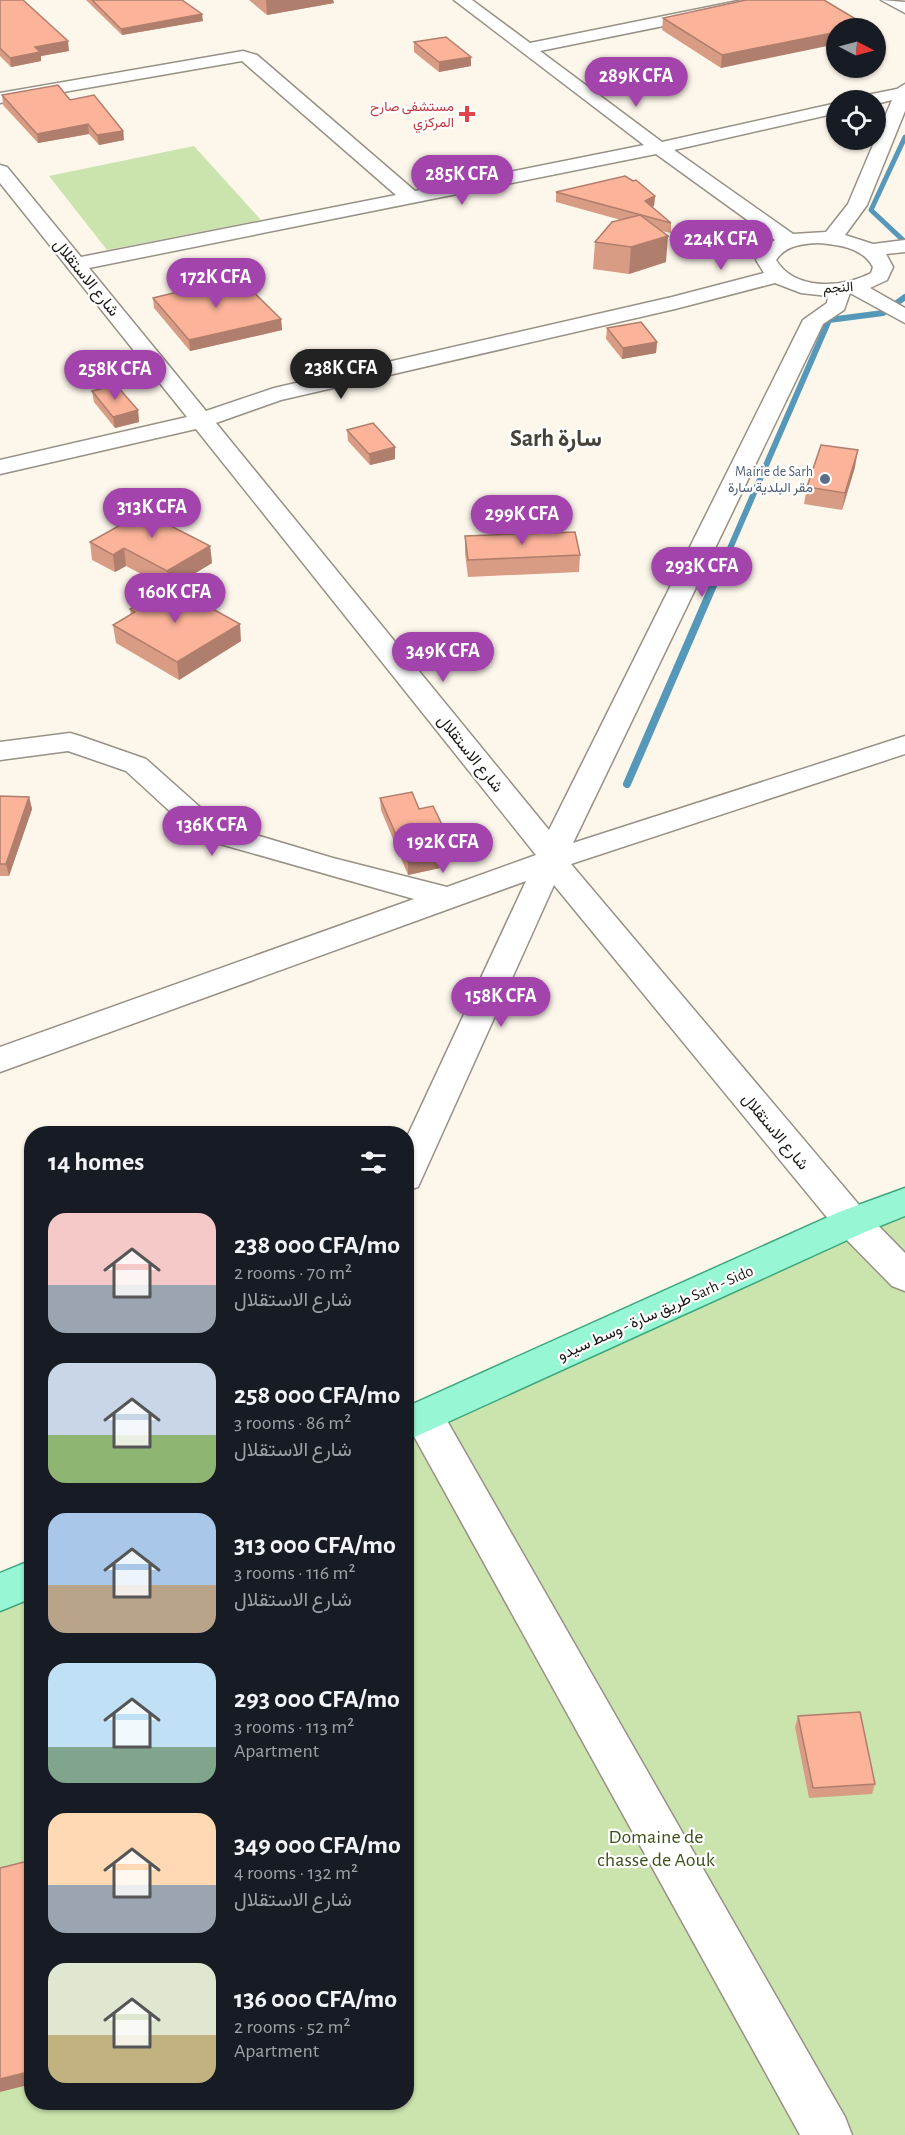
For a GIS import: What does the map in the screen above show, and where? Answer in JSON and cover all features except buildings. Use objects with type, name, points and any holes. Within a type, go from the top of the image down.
[{"type":"main road","name":"طريق سارة - وسط سيدو Sarh - Sido","points":[[415,1421],[852,1222],[905,1202]]},
{"type":"main road","points":[[0,1592],[24,1582]]},
{"type":"street","points":[[462,0],[529,48],[659,148],[790,241]]},
{"type":"street","points":[[529,48],[767,0]]},
{"type":"street","points":[[889,0],[905,8]]},
{"type":"street","points":[[0,98],[243,56],[251,59],[410,197]]},
{"type":"street","points":[[886,96],[904,91]]},
{"type":"street","points":[[832,238],[857,205],[904,91]]},
{"type":"street","points":[[78,264],[659,148],[826,110]]},
{"type":"street","name":"شارع الاستقلال","points":[[0,171],[78,264],[200,421],[543,842],[561,873],[852,1222],[905,1276]]},
{"type":"street","points":[[778,276],[769,268],[766,260],[770,252],[790,241],[832,238],[871,250],[905,246]]},
{"type":"street","name":"النجم","points":[[778,276],[802,286],[847,289],[880,276],[883,267],[880,258],[871,250]]},
{"type":"street","points":[[0,467],[200,421],[274,395],[664,306],[778,276]]},
{"type":"street","points":[[802,286],[803,297],[814,320]]},
{"type":"street","points":[[414,1160],[526,912],[553,860],[579,797],[814,320],[837,306],[847,289],[905,317]]},
{"type":"street","points":[[0,751],[70,742],[136,765],[209,831],[327,867],[449,898]]},
{"type":"street","points":[[0,1060],[553,860],[905,745]]},
{"type":"street","points":[[415,1421],[827,2135]]},
{"type":"green space","points":[[194,146],[261,220],[107,250],[49,176]]},
{"type":"green space","name":"Domaine de chasse de Aouk","points":[[905,1202],[905,2135],[0,2135],[0,1592],[24,1582],[24,2110],[414,2110],[414,1421]]},
{"type":"waterway","points":[[905,137],[871,210],[905,242]]},
{"type":"waterway","points":[[715,583],[829,320],[883,313],[905,297]]},
{"type":"waterway","points":[[627,784],[715,581]]},
{"type":"place","name":"مستشفى صارح المركزي","points":[[467,114]]},
{"type":"place","name":"Mairie de Sarh مقر البلدية سارة","points":[[825,479]]},
{"type":"district","name":"Sarh سارة","points":[[556,438]]}]
